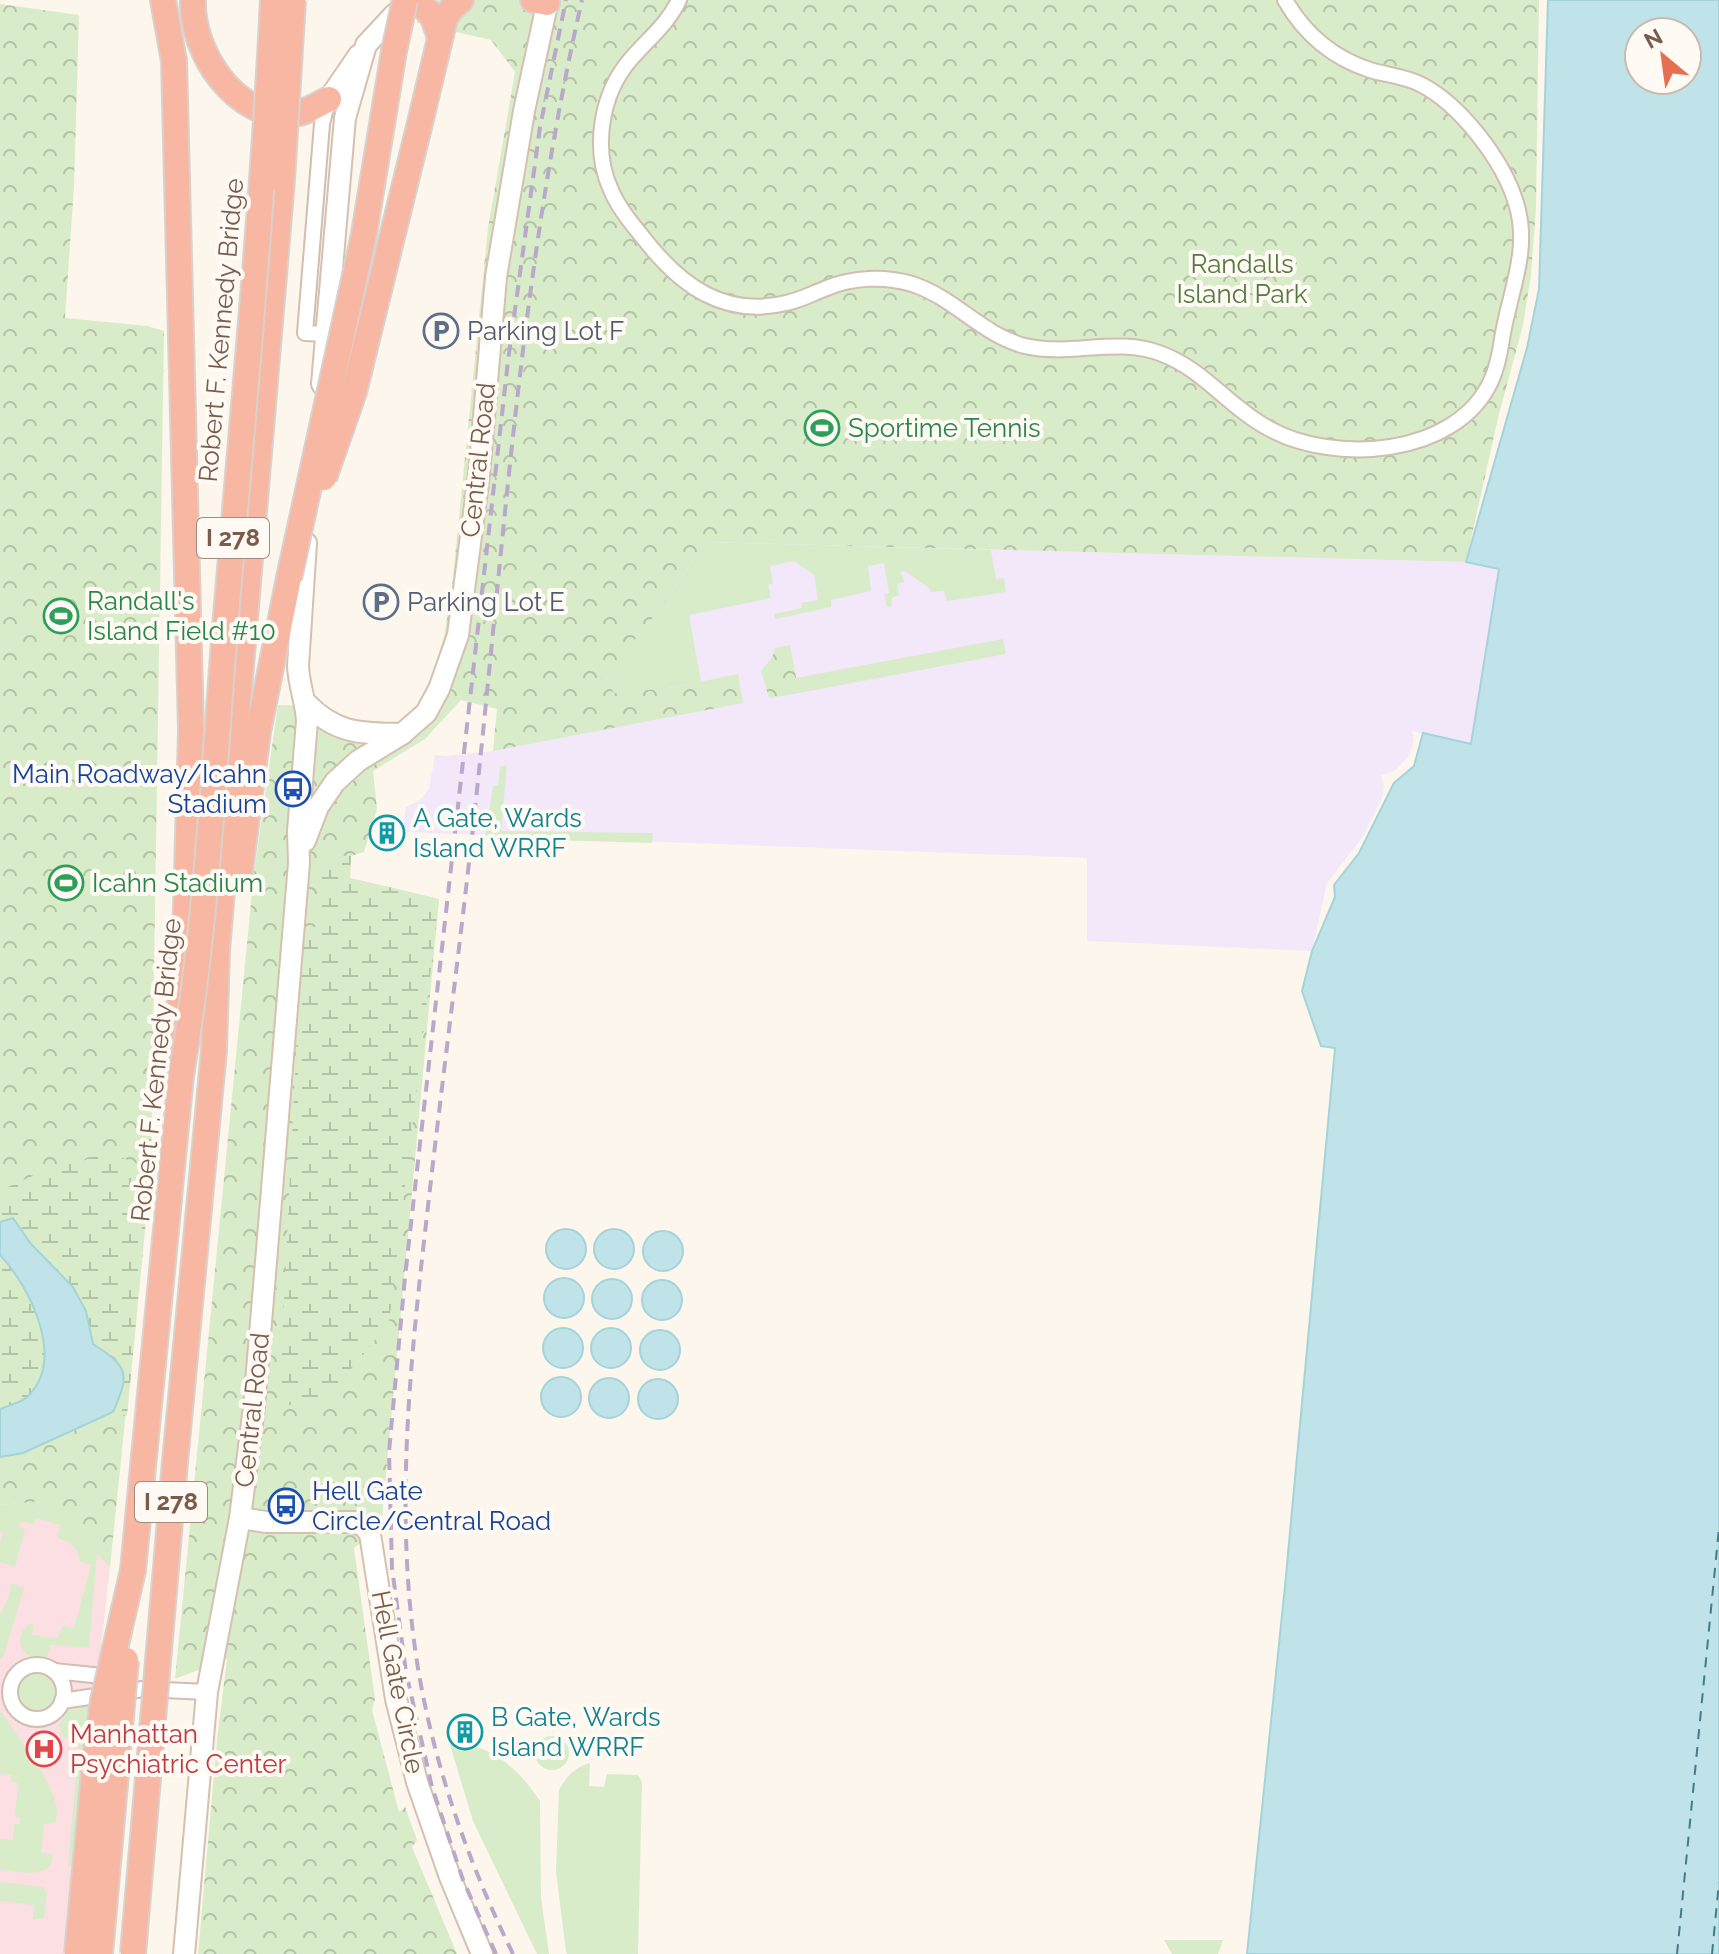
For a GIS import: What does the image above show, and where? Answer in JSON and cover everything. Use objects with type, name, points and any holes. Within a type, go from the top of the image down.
[{"type":"highway","points":[[163,0],[174,61],[190,668],[189,822],[180,1002],[181,1075]]},
{"type":"highway","points":[[193,0],[195,26],[207,59],[220,78],[248,102],[275,113],[293,114],[329,99]]},
{"type":"highway","name":"Robert F. Kennedy Bridge","points":[[100,1954],[133,1570],[181,1075],[193,1004],[212,793],[268,100],[273,0]]},
{"type":"highway","name":"Robert F. Kennedy Bridge","points":[[133,1954],[214,1050],[217,950],[282,180],[293,0]]},
{"type":"highway","points":[[214,1050],[233,951],[258,732],[364,234],[405,0]]},
{"type":"highway","points":[[414,0],[432,15],[440,37]]},
{"type":"highway","points":[[289,578],[354,392],[440,37],[448,12],[461,0]]},
{"type":"highway","points":[[77,1954],[103,1701],[133,1570]]},
{"type":"street","name":"Central Road","points":[[327,334],[305,333],[322,124],[329,99],[366,45],[394,15],[414,0]]},
{"type":"street","points":[[679,0],[666,24],[630,59],[612,88],[605,109],[601,141],[606,178],[617,201],[664,265],[683,281],[717,299],[754,306],[782,304],[847,282],[894,280],[936,293],[990,331],[1018,344],[1059,350],[1126,345],[1168,356],[1199,374],[1268,428],[1307,444],[1374,450],[1411,443],[1458,420],[1491,381],[1520,262],[1521,232],[1516,202],[1494,159],[1445,100],[1409,79],[1370,69],[1342,57],[1310,34],[1285,0]]},
{"type":"street","name":"Central Road","points":[[299,863],[309,827],[335,782],[358,761],[402,734],[426,713],[458,635],[479,475],[496,277],[543,1]]},
{"type":"street","name":"Central Road","points":[[184,1954],[207,1692],[240,1518],[259,1362],[299,863],[306,703],[298,666],[304,560],[345,118],[366,45]]},
{"type":"street","points":[[306,703],[328,722],[348,731],[402,734]]},
{"type":"street","name":"Hell Gate Circle","points":[[240,1518],[266,1522],[354,1522],[364,1526],[370,1534],[388,1657],[417,1782],[450,1877],[482,1954]]},
{"type":"street","points":[[54,1671],[63,1684],[62,1701],[55,1712],[38,1719],[21,1714],[11,1700],[12,1682],[23,1668],[41,1665],[54,1671],[107,1676],[143,1689]]},
{"type":"street","points":[[62,1701],[143,1689],[207,1692]]},
{"type":"shaded area","points":[[706,542],[1466,562],[1499,568],[1470,745],[1412,731],[1414,740],[1409,756],[1396,770],[1381,776],[1383,796],[1362,838],[1327,883],[1312,951],[1087,941],[1087,858],[403,832],[406,807],[419,801],[429,789],[435,755],[493,751],[498,708],[586,698],[659,610]]},
{"type":"shaded area","name":"Manhattan Psychiatric Center","points":[[43,1501],[110,1567],[67,1954],[0,1954],[0,1505]]},
{"type":"green space","name":"Randalls Island Park","points":[[419,0],[1539,0],[1536,208],[1531,275],[1523,325],[1498,418],[1466,562],[706,542],[659,610],[605,676],[614,693],[670,688],[738,674],[743,703],[493,751],[497,709],[461,700],[425,739],[373,771],[377,809],[364,852],[351,856],[350,878],[439,899],[381,1528],[354,1548],[375,1699],[372,1710],[399,1812],[405,1807],[417,1840],[412,1847],[457,1954],[198,1954],[227,1659],[175,1679],[254,872],[278,705],[319,706],[339,723],[388,726],[401,721],[421,701],[434,672],[444,637],[452,587],[488,228],[515,72],[491,40],[417,23]]},
{"type":"green space","points":[[0,4],[79,15],[74,186],[65,318],[147,326],[164,331],[151,1169],[110,1567],[43,1501],[0,1505],[0,1457],[23,1453],[113,1412],[86,1311],[73,1287],[31,1244],[13,1218],[0,1222]]},
{"type":"green space","points":[[706,542],[991,550],[996,579],[1004,578],[1006,592],[947,601],[944,591],[931,592],[905,571],[900,572],[905,582],[897,584],[899,595],[891,598],[892,606],[887,607],[884,595],[889,593],[884,563],[868,566],[871,591],[831,600],[831,607],[775,619],[774,614],[802,608],[801,603],[818,600],[814,575],[794,561],[770,566],[773,583],[768,585],[771,598],[689,615],[701,682],[651,691],[614,693],[605,675],[659,610]]},
{"type":"green space","points":[[1003,639],[1006,654],[799,693],[796,678]]},
{"type":"green space","points":[[790,645],[799,693],[769,698],[761,671],[772,658],[775,648]]},
{"type":"green space","points":[[507,765],[501,831],[653,833],[652,843],[485,838],[493,786],[498,785],[500,767]]},
{"type":"green space","points":[[322,855],[351,856],[350,878],[439,899],[389,1323],[319,1408],[279,1404],[301,949],[318,922]]},
{"type":"green space","points":[[105,1151],[151,1169],[127,1416],[113,1412],[123,1390],[116,1358],[93,1345],[86,1311],[73,1287],[31,1244],[13,1218],[0,1222],[1,1190],[66,1161],[83,1161]]},
{"type":"green space","points":[[0,1255],[32,1304],[40,1324],[44,1363],[39,1381],[28,1396],[0,1409]]},
{"type":"green space","points":[[43,1501],[97,1553],[89,1648],[50,1645],[46,1661],[31,1657],[22,1648],[23,1630],[33,1624],[32,1635],[58,1638],[62,1626],[74,1628],[91,1565],[80,1561],[73,1545],[57,1538],[60,1525],[36,1518],[34,1524],[21,1521],[19,1527],[25,1529],[15,1567],[0,1562],[3,1533],[0,1532],[0,1505]]},
{"type":"green space","points":[[11,1583],[24,1588],[4,1655],[0,1659],[0,1615]]},
{"type":"green space","points":[[31,1672],[52,1674],[60,1690],[53,1704],[32,1713],[18,1706],[15,1695],[18,1680]]},
{"type":"green space","points":[[92,1705],[75,1865],[68,1866],[79,1743],[63,1737],[58,1723],[62,1723],[62,1717],[59,1717],[63,1712]]},
{"type":"green space","points":[[0,1710],[38,1765],[54,1797],[57,1811],[55,1823],[44,1824],[41,1852],[53,1854],[52,1862],[41,1871],[0,1870],[0,1839],[13,1840],[14,1824],[20,1824],[20,1817],[15,1816],[18,1783],[11,1782],[11,1775],[0,1774]]},
{"type":"green space","points":[[552,1736],[564,1741],[569,1753],[564,1765],[552,1770],[540,1765],[535,1753],[540,1741]]},
{"type":"green space","points":[[450,1745],[478,1748],[502,1760],[523,1778],[540,1801],[541,1898],[549,1954],[537,1954],[473,1821]]},
{"type":"green space","points":[[590,1763],[589,1786],[604,1787],[607,1774],[638,1775],[642,1782],[638,1954],[567,1954],[566,1951],[556,1872],[559,1790],[572,1773]]},
{"type":"green space","points":[[0,1882],[43,1887],[47,1893],[44,1918],[33,1920],[34,1905],[0,1901]]},
{"type":"green space","points":[[1164,1940],[1223,1940],[1218,1954],[1172,1954]]},
{"type":"water","points":[[1548,0],[1719,0],[1719,1954],[1247,1954],[1335,1048],[1321,1046],[1302,991],[1312,951],[1335,897],[1334,885],[1359,853],[1394,783],[1414,766],[1423,733],[1471,744],[1499,569],[1466,562],[1527,348],[1539,289]]},
{"type":"water","points":[[13,1218],[31,1244],[73,1287],[86,1311],[93,1344],[114,1359],[123,1372],[124,1380],[113,1412],[23,1453],[0,1457],[0,1409],[28,1396],[39,1381],[44,1363],[40,1324],[32,1304],[0,1255],[0,1222]]},
{"type":"water","points":[[566,1229],[580,1235],[586,1249],[580,1263],[566,1269],[552,1263],[546,1249],[552,1235]]},
{"type":"water","points":[[614,1229],[628,1235],[634,1249],[628,1263],[614,1269],[600,1263],[594,1249],[600,1235]]},
{"type":"water","points":[[663,1231],[677,1237],[683,1251],[677,1265],[663,1271],[649,1265],[643,1251],[649,1237]]},
{"type":"water","points":[[564,1278],[578,1284],[584,1298],[578,1312],[564,1318],[550,1312],[544,1298],[550,1284]]},
{"type":"water","points":[[612,1279],[626,1285],[632,1299],[626,1313],[612,1319],[598,1313],[592,1299],[598,1285]]},
{"type":"water","points":[[662,1280],[676,1286],[682,1300],[676,1314],[662,1320],[648,1314],[642,1300],[648,1286]]},
{"type":"water","points":[[563,1328],[577,1334],[583,1348],[577,1362],[563,1368],[549,1362],[543,1348],[549,1334]]},
{"type":"water","points":[[611,1328],[625,1334],[631,1348],[625,1362],[611,1368],[597,1362],[591,1348],[597,1334]]},
{"type":"water","points":[[660,1330],[674,1336],[680,1350],[674,1364],[660,1370],[646,1364],[640,1350],[646,1336]]},
{"type":"water","points":[[561,1377],[575,1383],[581,1397],[575,1411],[561,1417],[547,1411],[541,1397],[547,1383]]},
{"type":"water","points":[[609,1378],[623,1384],[629,1398],[623,1412],[609,1418],[595,1412],[589,1398],[595,1384]]},
{"type":"water","points":[[658,1379],[672,1385],[678,1399],[672,1413],[658,1419],[644,1413],[638,1399],[644,1385]]},
{"type":"ferry route","points":[[1677,1954],[1719,1528]]},
{"type":"ferry route","points":[[1712,1954],[1719,1882]]},
{"type":"railway","points":[[496,1954],[463,1880],[432,1787],[406,1672],[392,1568],[389,1452],[405,1277],[508,361],[540,127],[566,0]]},
{"type":"railway","points":[[513,1954],[481,1884],[454,1811],[424,1700],[410,1606],[406,1551],[407,1438],[421,1271],[530,294],[562,97],[582,0]]},
{"type":"place","name":"Parking Lot F","points":[[441,331]]},
{"type":"place","name":"Sportime Tennis","points":[[822,428]]},
{"type":"place","name":"Parking Lot E","points":[[381,602]]},
{"type":"place","name":"Randall's Island Field #10","points":[[61,616]]},
{"type":"place","name":"Main Roadway/Icahn Stadium","points":[[293,789]]},
{"type":"place","name":"A Gate, Wards Island WRRF","points":[[387,833]]},
{"type":"place","name":"Icahn Stadium","points":[[66,883]]},
{"type":"place","name":"Hell Gate Circle/Central Road","points":[[286,1506]]},
{"type":"place","name":"B Gate, Wards Island WRRF","points":[[465,1732]]},
{"type":"place","name":"Manhattan Psychiatric Center","points":[[44,1749]]}]
